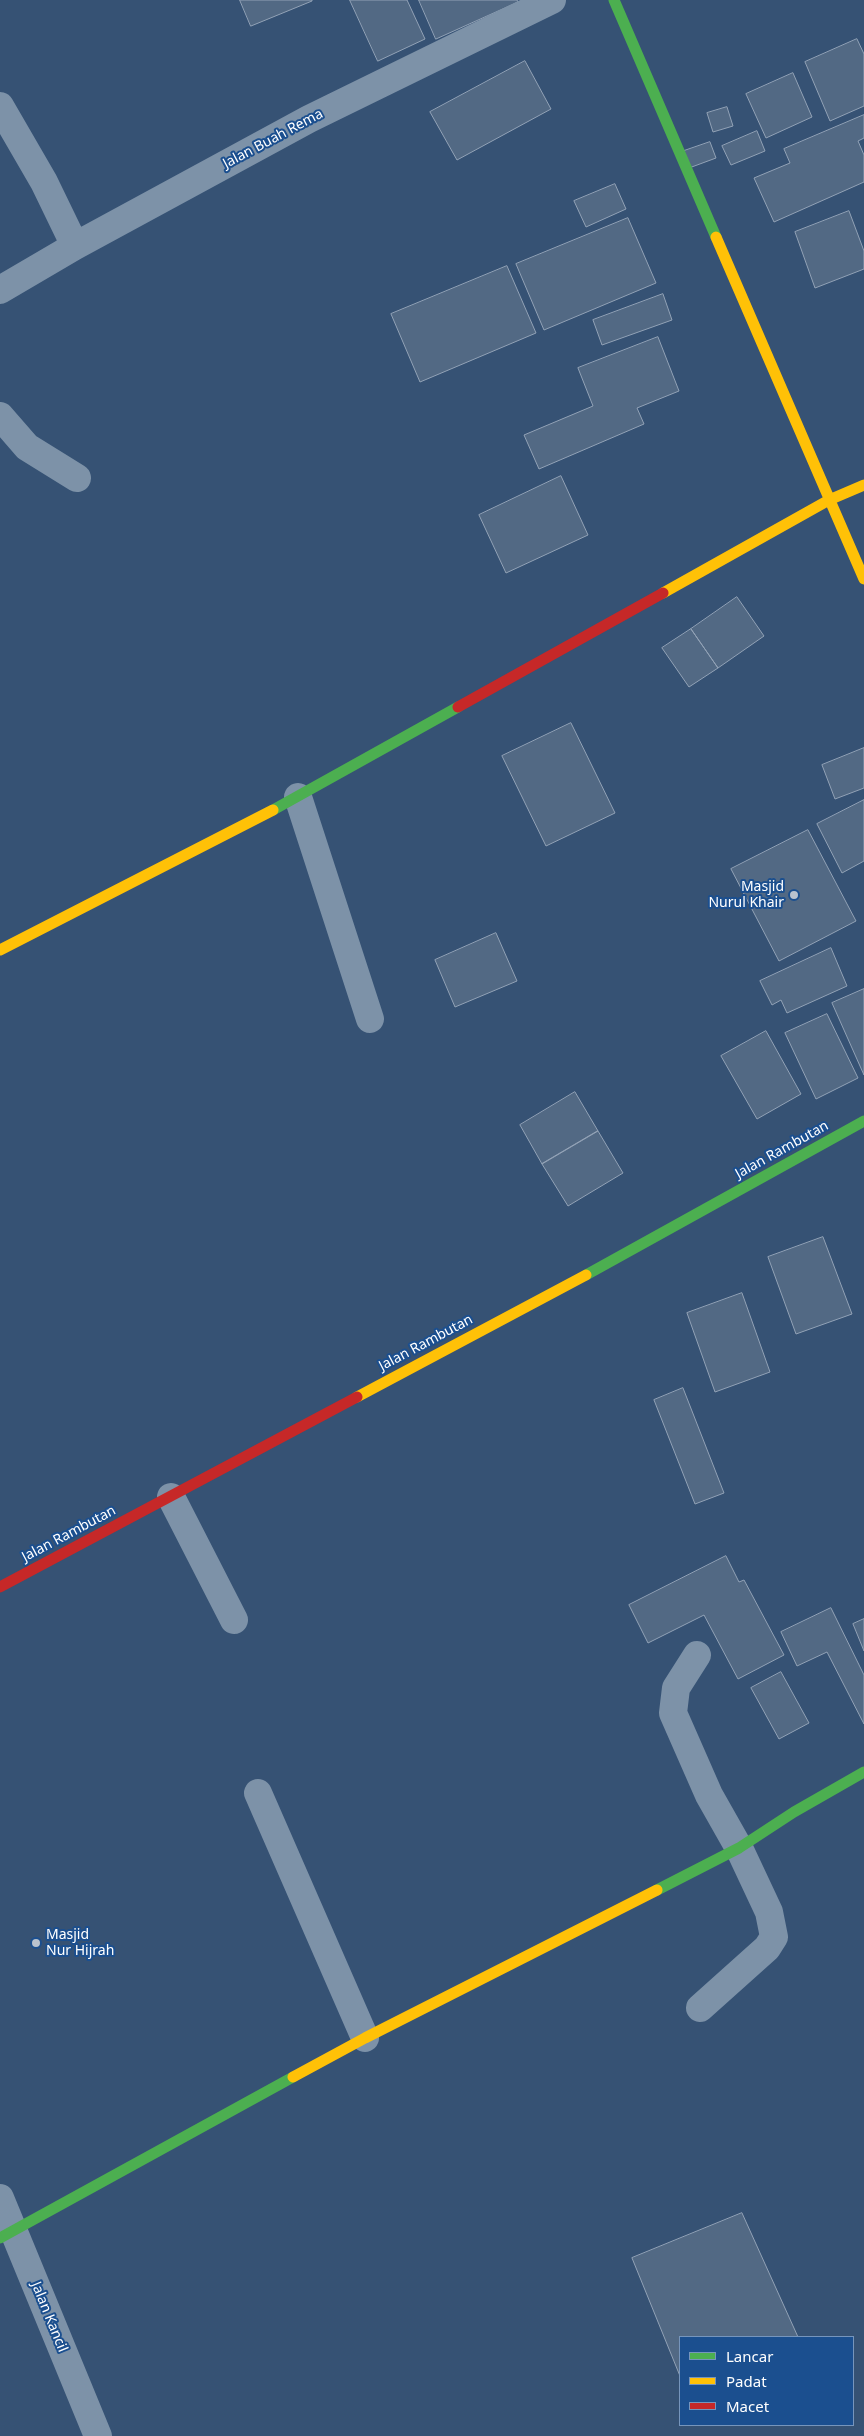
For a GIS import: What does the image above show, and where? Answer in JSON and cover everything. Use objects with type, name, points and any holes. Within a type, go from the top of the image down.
[{"type":"street","name":"Jalan Buah Rema","points":[[0,290],[75,246],[309,119],[552,0]]},
{"type":"street","points":[[614,0],[864,579]]},
{"type":"street","points":[[0,106],[44,182],[75,246]]},
{"type":"street","points":[[0,416],[27,447],[77,478]]},
{"type":"street","points":[[0,950],[298,797],[829,500],[864,485]]},
{"type":"street","points":[[298,797],[370,1019]]},
{"type":"street","name":"Jalan Rambutan","points":[[0,1587],[672,1229],[864,1121]]},
{"type":"street","points":[[171,1497],[234,1620]]},
{"type":"street","points":[[697,1655],[676,1688],[673,1713],[709,1795],[739,1848],[769,1912],[774,1937],[767,1948],[700,2008]]},
{"type":"street","points":[[7,2234],[365,2038],[739,1848],[794,1812],[864,1772]]},
{"type":"street","points":[[258,1793],[365,2038]]},
{"type":"street","name":"Jalan Kancil","points":[[0,2198],[7,2234],[98,2436]]},
{"type":"building","points":[[240,0],[312,0],[312,1],[251,26]]},
{"type":"building","points":[[350,0],[407,0],[425,39],[378,61]]},
{"type":"building","points":[[419,0],[517,0],[518,2],[436,39]]},
{"type":"building","points":[[857,39],[864,54],[864,106],[830,121],[805,62]]},
{"type":"building","points":[[525,61],[551,109],[457,160],[430,112]]},
{"type":"building","points":[[793,73],[812,117],[766,138],[746,94]]},
{"type":"building","points":[[727,107],[733,126],[713,132],[707,113]]},
{"type":"building","points":[[864,115],[864,138],[858,141],[864,155],[864,182],[774,222],[754,178],[790,163],[784,149]]},
{"type":"building","points":[[757,131],[765,151],[731,165],[722,146]]},
{"type":"building","points":[[710,142],[716,158],[689,168],[684,151]]},
{"type":"building","points":[[615,184],[626,209],[586,227],[574,201]]},
{"type":"building","points":[[849,211],[864,251],[864,269],[815,288],[795,232]]},
{"type":"building","points":[[628,218],[656,283],[544,330],[516,264]]},
{"type":"building","points":[[507,266],[536,333],[420,382],[391,314]]},
{"type":"building","points":[[663,294],[672,320],[602,345],[593,320]]},
{"type":"building","points":[[658,337],[679,391],[637,408],[644,424],[539,469],[524,435],[593,406],[578,368]]},
{"type":"building","points":[[561,476],[588,535],[506,573],[479,515]]},
{"type":"building","points":[[737,597],[764,636],[718,668],[691,629]]},
{"type":"building","points":[[691,629],[718,668],[689,687],[662,648]]},
{"type":"building","points":[[571,723],[615,813],[546,846],[502,756]]},
{"type":"building","points":[[864,748],[864,788],[835,799],[822,765]]},
{"type":"building","points":[[864,800],[864,861],[842,873],[817,824]]},
{"type":"building","name":"Masjid Nurul Khair","points":[[808,830],[856,921],[779,961],[731,869]]},
{"type":"building","points":[[496,933],[517,981],[455,1007],[435,960]]},
{"type":"building","points":[[831,948],[847,986],[787,1013],[781,1000],[772,1005],[760,981]]},
{"type":"building","points":[[864,989],[864,1075],[832,1003]]},
{"type":"building","points":[[827,1014],[858,1078],[816,1099],[785,1033]]},
{"type":"building","points":[[766,1031],[801,1094],[757,1119],[721,1056]]},
{"type":"building","points":[[575,1092],[598,1131],[542,1164],[520,1125]]},
{"type":"building","points":[[598,1131],[623,1173],[568,1206],[542,1164]]},
{"type":"building","points":[[823,1237],[852,1314],[796,1334],[768,1257]]},
{"type":"building","points":[[742,1293],[770,1372],[715,1392],[687,1313]]},
{"type":"building","points":[[683,1388],[724,1493],[695,1504],[654,1400]]},
{"type":"building","points":[[726,1556],[739,1582],[744,1580],[784,1655],[738,1679],[704,1615],[648,1643],[629,1605]]},
{"type":"building","points":[[831,1608],[864,1675],[864,1724],[827,1652],[797,1666],[781,1632]]},
{"type":"building","points":[[864,1619],[864,1651],[853,1624]]},
{"type":"building","points":[[781,1672],[809,1723],[779,1739],[751,1688]]},
{"type":"building","points":[[742,2213],[798,2336],[679,2336],[679,2374],[632,2258]]},
{"type":"traffic: fast","points":[[614,0],[716,237]]},
{"type":"traffic: fast","points":[[273,810],[458,707]]},
{"type":"traffic: fast","points":[[586,1275],[864,1121]]},
{"type":"traffic: fast","points":[[657,1890],[739,1848],[794,1812],[864,1772]]},
{"type":"traffic: fast","points":[[0,2238],[293,2077]]},
{"type":"traffic: slow","points":[[716,237],[864,579]]},
{"type":"traffic: slow","points":[[663,593],[829,500],[864,485]]},
{"type":"traffic: slow","points":[[0,950],[273,810]]},
{"type":"traffic: slow","points":[[357,1397],[586,1275]]},
{"type":"traffic: slow","points":[[293,2077],[365,2038],[657,1890]]},
{"type":"traffic: jam","points":[[458,707],[663,593]]},
{"type":"traffic: jam","points":[[0,1587],[357,1397]]},
{"type":"place","name":"Masjid Nurul Khair","points":[[794,895]]},
{"type":"place","name":"Masjid Nur Hijrah","points":[[36,1943]]}]
